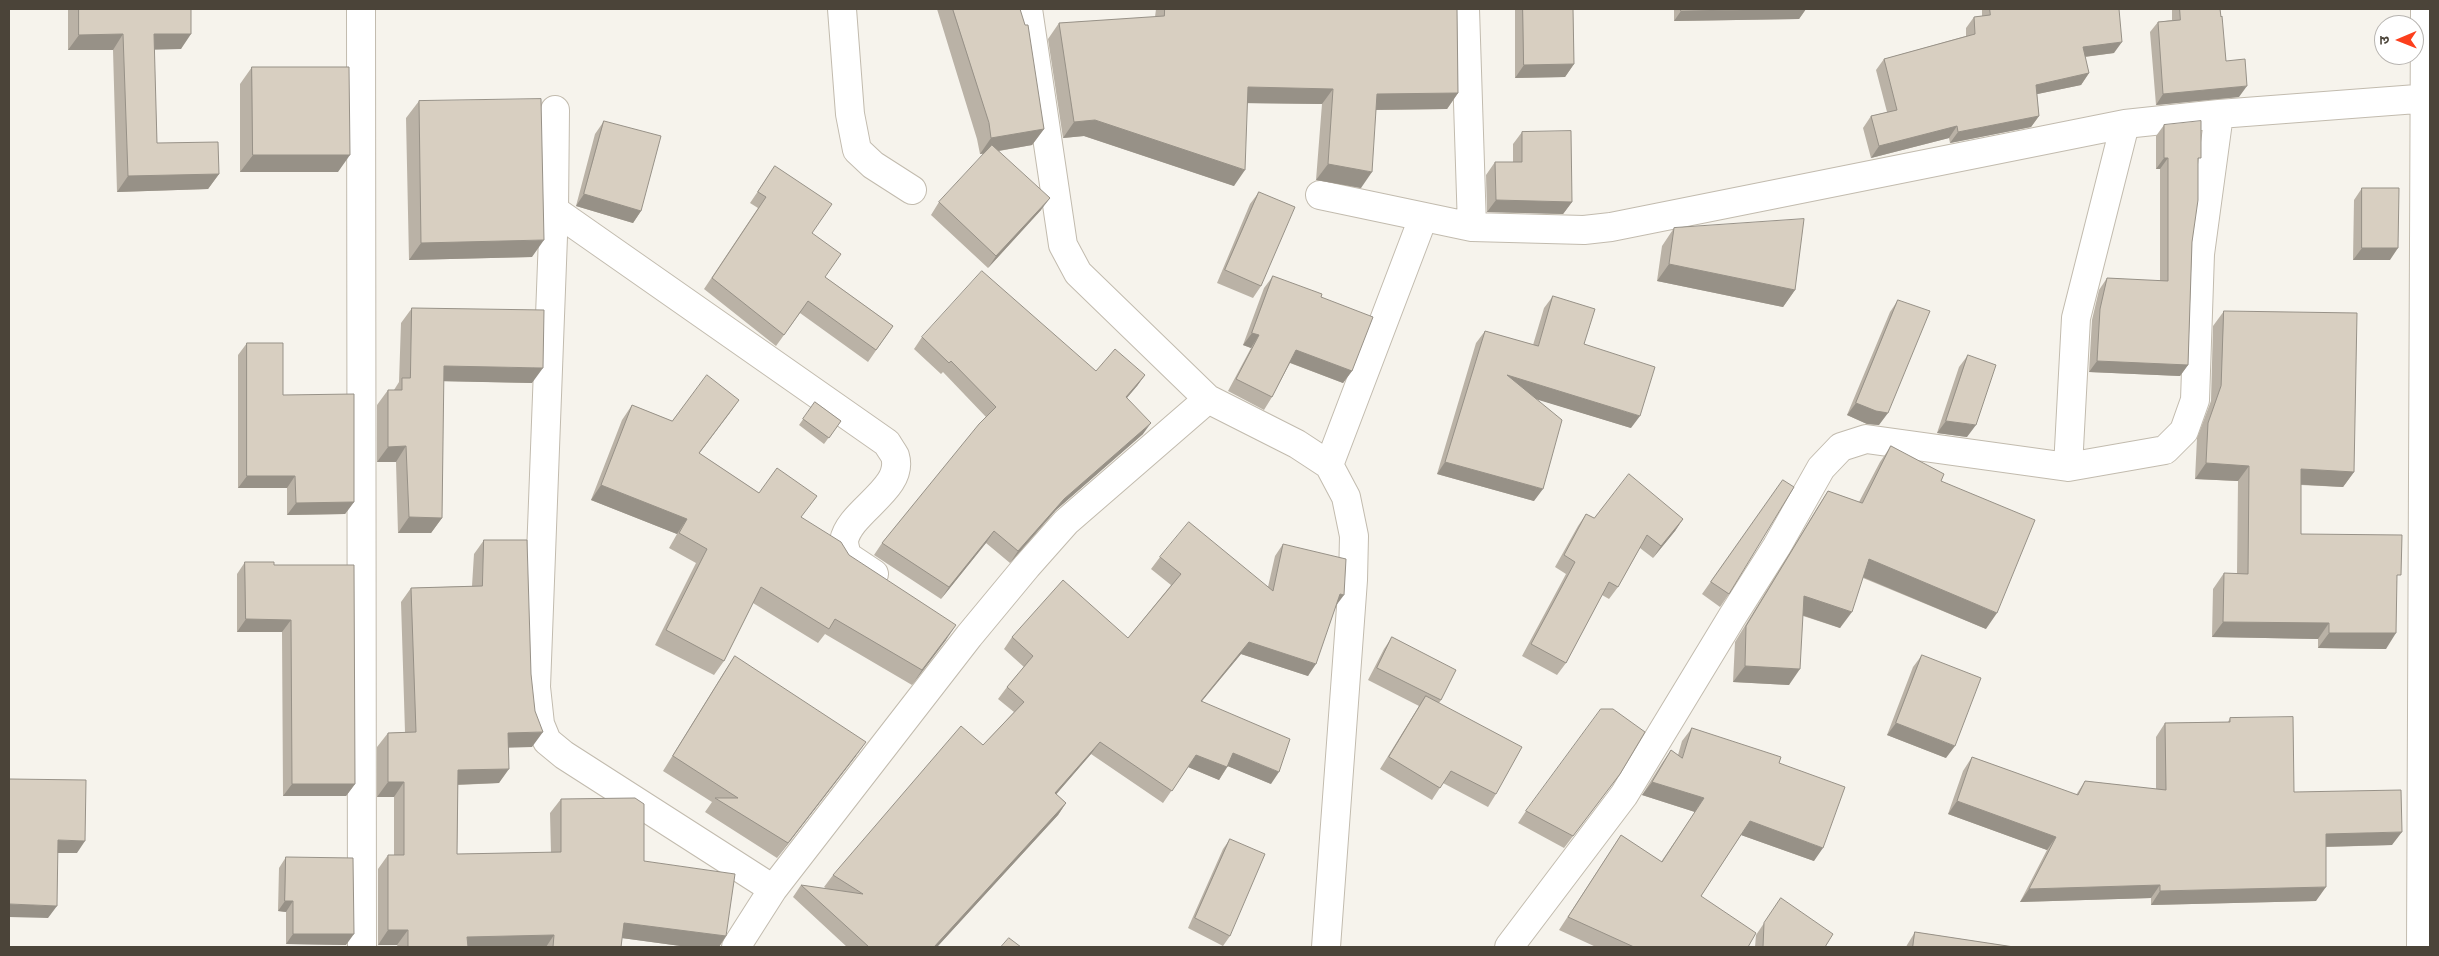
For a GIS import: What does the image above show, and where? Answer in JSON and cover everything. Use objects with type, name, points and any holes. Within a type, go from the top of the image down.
[{"type":"street","points":[[361,9],[362,947]]},
{"type":"street","points":[[842,9],[850,114],[857,150],[873,164],[912,190]]},
{"type":"street","points":[[1028,9],[1063,245],[1078,273],[1208,399],[1297,444],[1329,465],[1346,497],[1354,545],[1353,588],[1326,947]]},
{"type":"street","points":[[1465,9],[1472,227]]},
{"type":"street","points":[[2421,947],[2426,658],[2427,98],[2425,9]]},
{"type":"street","points":[[1320,195],[1472,227],[1584,230],[1611,227],[2125,124],[2219,114],[2427,98]]},
{"type":"street","points":[[555,110],[554,210],[536,686],[540,724],[547,741],[564,755],[773,889]]},
{"type":"street","points":[[1509,947],[1624,795],[1777,546],[1821,468],[1841,447],[1866,440],[2068,467],[2165,450],[2184,430],[2195,400],[2200,254],[2219,114]]},
{"type":"street","points":[[2068,467],[2076,318],[2125,124]]},
{"type":"street","points":[[554,210],[887,443],[895,457],[894,472],[888,485],[851,525],[844,542],[847,556],[897,590]]},
{"type":"street","points":[[1329,465],[1423,218]]},
{"type":"street","points":[[736,947],[773,889],[969,636],[1066,522],[1208,399]]},
{"type":"street","points":[[945,621],[969,636]]},
{"type":"building","points":[[79,9],[191,9],[191,34],[154,34],[157,143],[218,142],[219,174],[128,176],[123,34],[79,35]]},
{"type":"building","points":[[953,9],[1020,9],[1025,25],[1028,25],[1044,129],[991,138],[989,123]]},
{"type":"building","points":[[1165,9],[1457,9],[1458,93],[1377,94],[1372,172],[1328,164],[1333,89],[1248,87],[1245,170],[1095,120],[1074,122],[1059,23],[1164,16]]},
{"type":"building","points":[[1523,9],[1573,9],[1574,64],[1524,65]]},
{"type":"building","points":[[1681,9],[1806,9],[1681,11]]},
{"type":"building","points":[[1990,9],[2119,9],[2122,42],[2083,47],[2089,73],[2036,85],[2039,116],[1958,132],[1957,126],[1879,146],[1871,116],[1897,110],[1884,59],[1975,34],[1974,17],[1990,15]]},
{"type":"building","points":[[2180,9],[2220,9],[2226,61],[2245,59],[2247,86],[2163,94],[2158,22],[2180,20]]},
{"type":"building","points":[[252,67],[349,67],[350,155],[253,155]]},
{"type":"building","points":[[541,99],[544,240],[421,243],[419,101]]},
{"type":"building","points":[[604,121],[661,136],[641,211],[584,194]]},
{"type":"building","points":[[2201,121],[2201,158],[2198,158],[2198,200],[2192,242],[2188,365],[2097,361],[2100,309],[2107,278],[2168,281],[2168,158],[2164,158],[2164,125]]},
{"type":"building","points":[[1571,131],[1572,202],[1496,200],[1495,162],[1522,162],[1522,132]]},
{"type":"building","points":[[992,145],[1050,198],[996,256],[939,202]]},
{"type":"building","points":[[775,166],[832,204],[812,233],[841,254],[825,277],[893,326],[876,350],[808,301],[784,335],[712,278],[766,197],[758,192]]},
{"type":"building","points":[[2362,188],[2399,188],[2398,248],[2362,248]]},
{"type":"building","points":[[1259,192],[1295,207],[1261,286],[1225,270]]},
{"type":"building","points":[[1804,219],[1795,290],[1669,264],[1674,228]]},
{"type":"building","points":[[982,271],[1096,371],[1115,349],[1145,375],[1126,397],[1151,423],[1064,499],[1018,551],[994,531],[949,587],[882,543],[979,424],[996,407],[951,361],[949,363],[922,337]]},
{"type":"building","points":[[1273,276],[1322,294],[1321,297],[1373,317],[1352,371],[1296,350],[1272,397],[1236,379],[1259,335],[1252,333]]},
{"type":"building","points":[[1553,296],[1595,309],[1584,344],[1655,367],[1640,416],[1507,375],[1562,420],[1543,489],[1445,462],[1485,331],[1538,346]]},
{"type":"building","points":[[1898,300],[1930,311],[1888,413],[1876,411],[1856,403]]},
{"type":"building","points":[[412,308],[544,310],[543,368],[444,366],[442,518],[409,517],[406,446],[388,447],[388,390],[402,390],[402,378],[410,378]]},
{"type":"building","points":[[2224,311],[2357,313],[2354,472],[2301,469],[2301,534],[2402,535],[2401,575],[2397,575],[2396,633],[2329,633],[2329,623],[2223,622],[2224,573],[2248,574],[2249,466],[2206,463],[2208,423],[2221,386]]},
{"type":"building","points":[[247,343],[283,343],[283,395],[354,394],[354,502],[296,503],[295,476],[247,476]]},
{"type":"building","points":[[1968,355],[1996,365],[1976,425],[1946,421]]},
{"type":"building","points":[[707,375],[739,400],[699,453],[759,493],[777,468],[817,496],[801,517],[841,542],[849,555],[956,625],[922,670],[835,619],[829,629],[761,587],[724,661],[666,630],[707,549],[679,533],[687,519],[601,485],[632,405],[672,421]]},
{"type":"building","points":[[815,402],[841,421],[829,438],[803,419]]},
{"type":"building","points":[[1891,446],[1944,474],[1941,481],[2035,520],[1997,613],[1869,559],[1852,612],[1804,596],[1800,669],[1745,666],[1746,626],[1828,491],[1862,503]]},
{"type":"building","points":[[1629,474],[1683,519],[1661,546],[1647,535],[1618,587],[1609,582],[1566,663],[1531,644],[1575,562],[1564,555],[1586,514],[1594,518]]},
{"type":"building","points":[[1783,480],[1794,487],[1729,594],[1711,582]]},
{"type":"building","points":[[1189,522],[1273,591],[1283,544],[1346,559],[1344,595],[1340,594],[1316,664],[1249,642],[1201,701],[1290,739],[1279,772],[1233,753],[1227,767],[1196,755],[1172,791],[1100,742],[1055,793],[1066,803],[934,947],[869,947],[801,885],[863,894],[833,875],[961,726],[983,745],[1024,702],[1007,687],[1033,656],[1012,637],[1063,580],[1128,638],[1181,574],[1160,557]]},
{"type":"building","points":[[484,540],[527,540],[531,674],[535,711],[543,732],[508,733],[509,769],[458,770],[457,854],[561,852],[561,799],[635,798],[644,804],[644,861],[735,874],[726,936],[624,923],[621,947],[553,947],[554,935],[467,937],[468,947],[408,947],[408,930],[388,930],[388,855],[404,855],[404,782],[388,782],[388,733],[416,732],[411,588],[482,586]]},
{"type":"building","points":[[245,562],[274,562],[274,565],[354,565],[355,784],[292,784],[291,620],[246,619]]},
{"type":"building","points":[[1392,637],[1456,670],[1441,700],[1377,668]]},
{"type":"building","points":[[1922,655],[1981,678],[1955,746],[1896,723]]},
{"type":"building","points":[[735,656],[866,742],[788,843],[715,798],[738,798],[673,756]]},
{"type":"building","points":[[1426,696],[1522,747],[1496,794],[1451,771],[1440,788],[1389,757]]},
{"type":"building","points":[[1601,709],[1613,709],[1645,732],[1620,774],[1573,836],[1526,811]]},
{"type":"building","points":[[2293,717],[2294,792],[2401,790],[2402,832],[2326,834],[2326,887],[2160,891],[2160,885],[2029,889],[2056,837],[1957,801],[1972,757],[2078,795],[2085,781],[2166,790],[2165,723],[2230,722],[2230,718]]},
{"type":"building","points":[[1692,728],[1781,757],[1779,763],[1845,787],[1823,848],[1750,821],[1701,896],[1756,933],[1748,947],[1634,947],[1568,917],[1621,835],[1662,862],[1704,798],[1652,782],[1671,750],[1682,758]]},
{"type":"building","points":[[9,779],[86,780],[85,841],[58,840],[57,906],[9,904]]},
{"type":"building","points":[[1230,839],[1265,854],[1230,936],[1195,918]]},
{"type":"building","points":[[286,857],[353,858],[354,934],[293,934],[293,901],[285,901]]},
{"type":"building","points":[[1781,898],[1833,934],[1825,947],[1763,947],[1764,923]]},
{"type":"building","points":[[1915,932],[2014,947],[1913,947]]},
{"type":"building","points":[[1009,938],[1021,947],[1001,947]]}]
